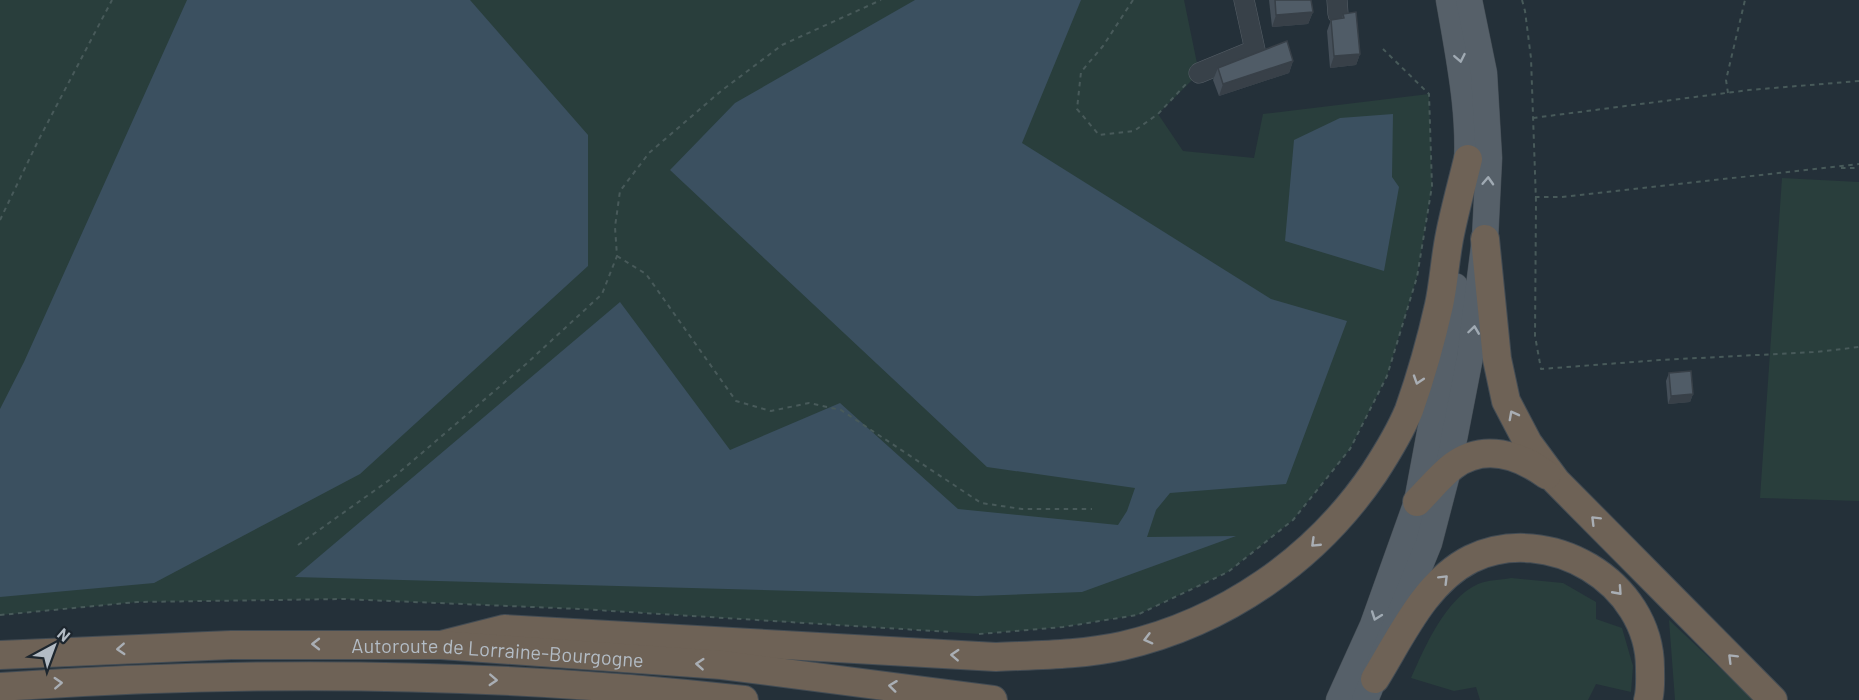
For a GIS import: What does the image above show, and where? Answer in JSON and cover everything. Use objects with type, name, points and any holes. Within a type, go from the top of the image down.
[{"type":"highway","points":[[441,645],[504,629],[996,657],[1066,655],[1121,646],[1164,634],[1212,614],[1245,596],[1282,571],[1314,545],[1346,509],[1387,453],[1408,412],[1429,348],[1450,236],[1468,159]]},
{"type":"highway","points":[[1485,239],[1497,359],[1506,400],[1528,443],[1556,481],[1773,700]]},
{"type":"highway","points":[[1417,502],[1455,464],[1476,454],[1494,452],[1511,456],[1533,465],[1556,481]]},
{"type":"highway","points":[[1370,689],[1419,610],[1434,589],[1451,572],[1472,559],[1496,551],[1520,548],[1545,549],[1566,555],[1595,569],[1619,590],[1644,633],[1650,659],[1648,700]]},
{"type":"highway","name":"Autoroute de Lorraine-Bourgogne","points":[[0,656],[231,645],[441,645],[722,665],[1006,700]]},
{"type":"highway","points":[[224,676],[356,690],[492,700]]},
{"type":"highway","name":"Autoroute de Lorraine-Bourgogne","points":[[0,687],[146,678],[224,676],[454,678],[618,688],[744,700]]},
{"type":"main road","points":[[1370,689],[1429,543],[1448,470],[1470,357],[1485,239],[1489,158],[1480,0]]},
{"type":"main road","points":[[1453,2],[1484,73]]},
{"type":"main road","points":[[1339,700],[1373,625],[1417,502],[1453,302],[1468,159],[1462,72],[1453,2]]},
{"type":"lane","points":[[1199,73],[1255,50],[1244,0]]},
{"type":"path","points":[[0,220],[38,141],[112,0]]},
{"type":"path","points":[[298,545],[395,476],[526,364],[602,294],[616,256],[615,227],[620,191],[650,153],[721,91],[782,45],[881,0]]},
{"type":"path","points":[[1133,0],[1103,46],[1080,72],[1077,109],[1099,135],[1134,130],[1158,114],[1199,73]]},
{"type":"path","points":[[1522,0],[1531,58],[1536,336],[1541,369],[1816,352],[1859,347]]},
{"type":"path","points":[[1728,93],[1726,80],[1745,0]]},
{"type":"path","points":[[980,634],[1063,627],[1137,615],[1228,572],[1293,520],[1350,449],[1387,376],[1417,278],[1432,186],[1429,94],[1383,49]]},
{"type":"path","points":[[1533,118],[1728,93],[1859,81]]},
{"type":"path","points":[[1535,197],[1859,166]]},
{"type":"path","points":[[616,256],[646,274],[736,401],[771,411],[809,403],[841,410],[981,502],[1022,509],[1092,509]]},
{"type":"path","points":[[0,615],[138,602],[343,599],[592,609],[956,632]]},
{"type":"green space","points":[[0,0],[1184,0],[1199,73],[1158,114],[1183,151],[1254,158],[1263,114],[1429,94],[1432,186],[1417,277],[1387,376],[1350,449],[1293,520],[1228,572],[1137,615],[1063,627],[980,634],[580,609],[343,599],[138,602],[0,615]]},
{"type":"green space","points":[[1782,178],[1859,182],[1859,501],[1760,498]]},
{"type":"green space","points":[[1511,578],[1563,583],[1596,602],[1596,619],[1622,628],[1633,666],[1631,692],[1596,684],[1588,700],[1480,700],[1476,687],[1454,691],[1411,678],[1437,625],[1466,591],[1478,584]]},
{"type":"green space","points":[[1669,620],[1754,700],[1675,700]]},
{"type":"water","points":[[187,0],[470,0],[588,135],[588,266],[360,474],[154,583],[0,597],[0,409],[24,362]]},
{"type":"water","points":[[915,0],[1081,0],[1022,143],[1271,299],[1347,321],[1286,484],[1170,493],[1156,510],[1147,537],[1236,536],[1082,592],[977,596],[295,577],[620,302],[730,450],[840,403],[958,509],[1118,525],[1127,511],[1135,488],[987,467],[670,170],[735,103]]},
{"type":"water","points":[[1393,114],[1392,177],[1399,187],[1384,271],[1285,241],[1294,140],[1340,118]]},
{"type":"building","points":[[1275,0],[1311,0],[1313,12],[1276,15]]},
{"type":"building","points":[[1356,12],[1360,54],[1334,56],[1331,20],[1344,18],[1343,14]]},
{"type":"building","points":[[1287,41],[1293,61],[1223,84],[1218,68]]},
{"type":"building","points":[[1691,371],[1693,394],[1671,396],[1669,373]]}]
